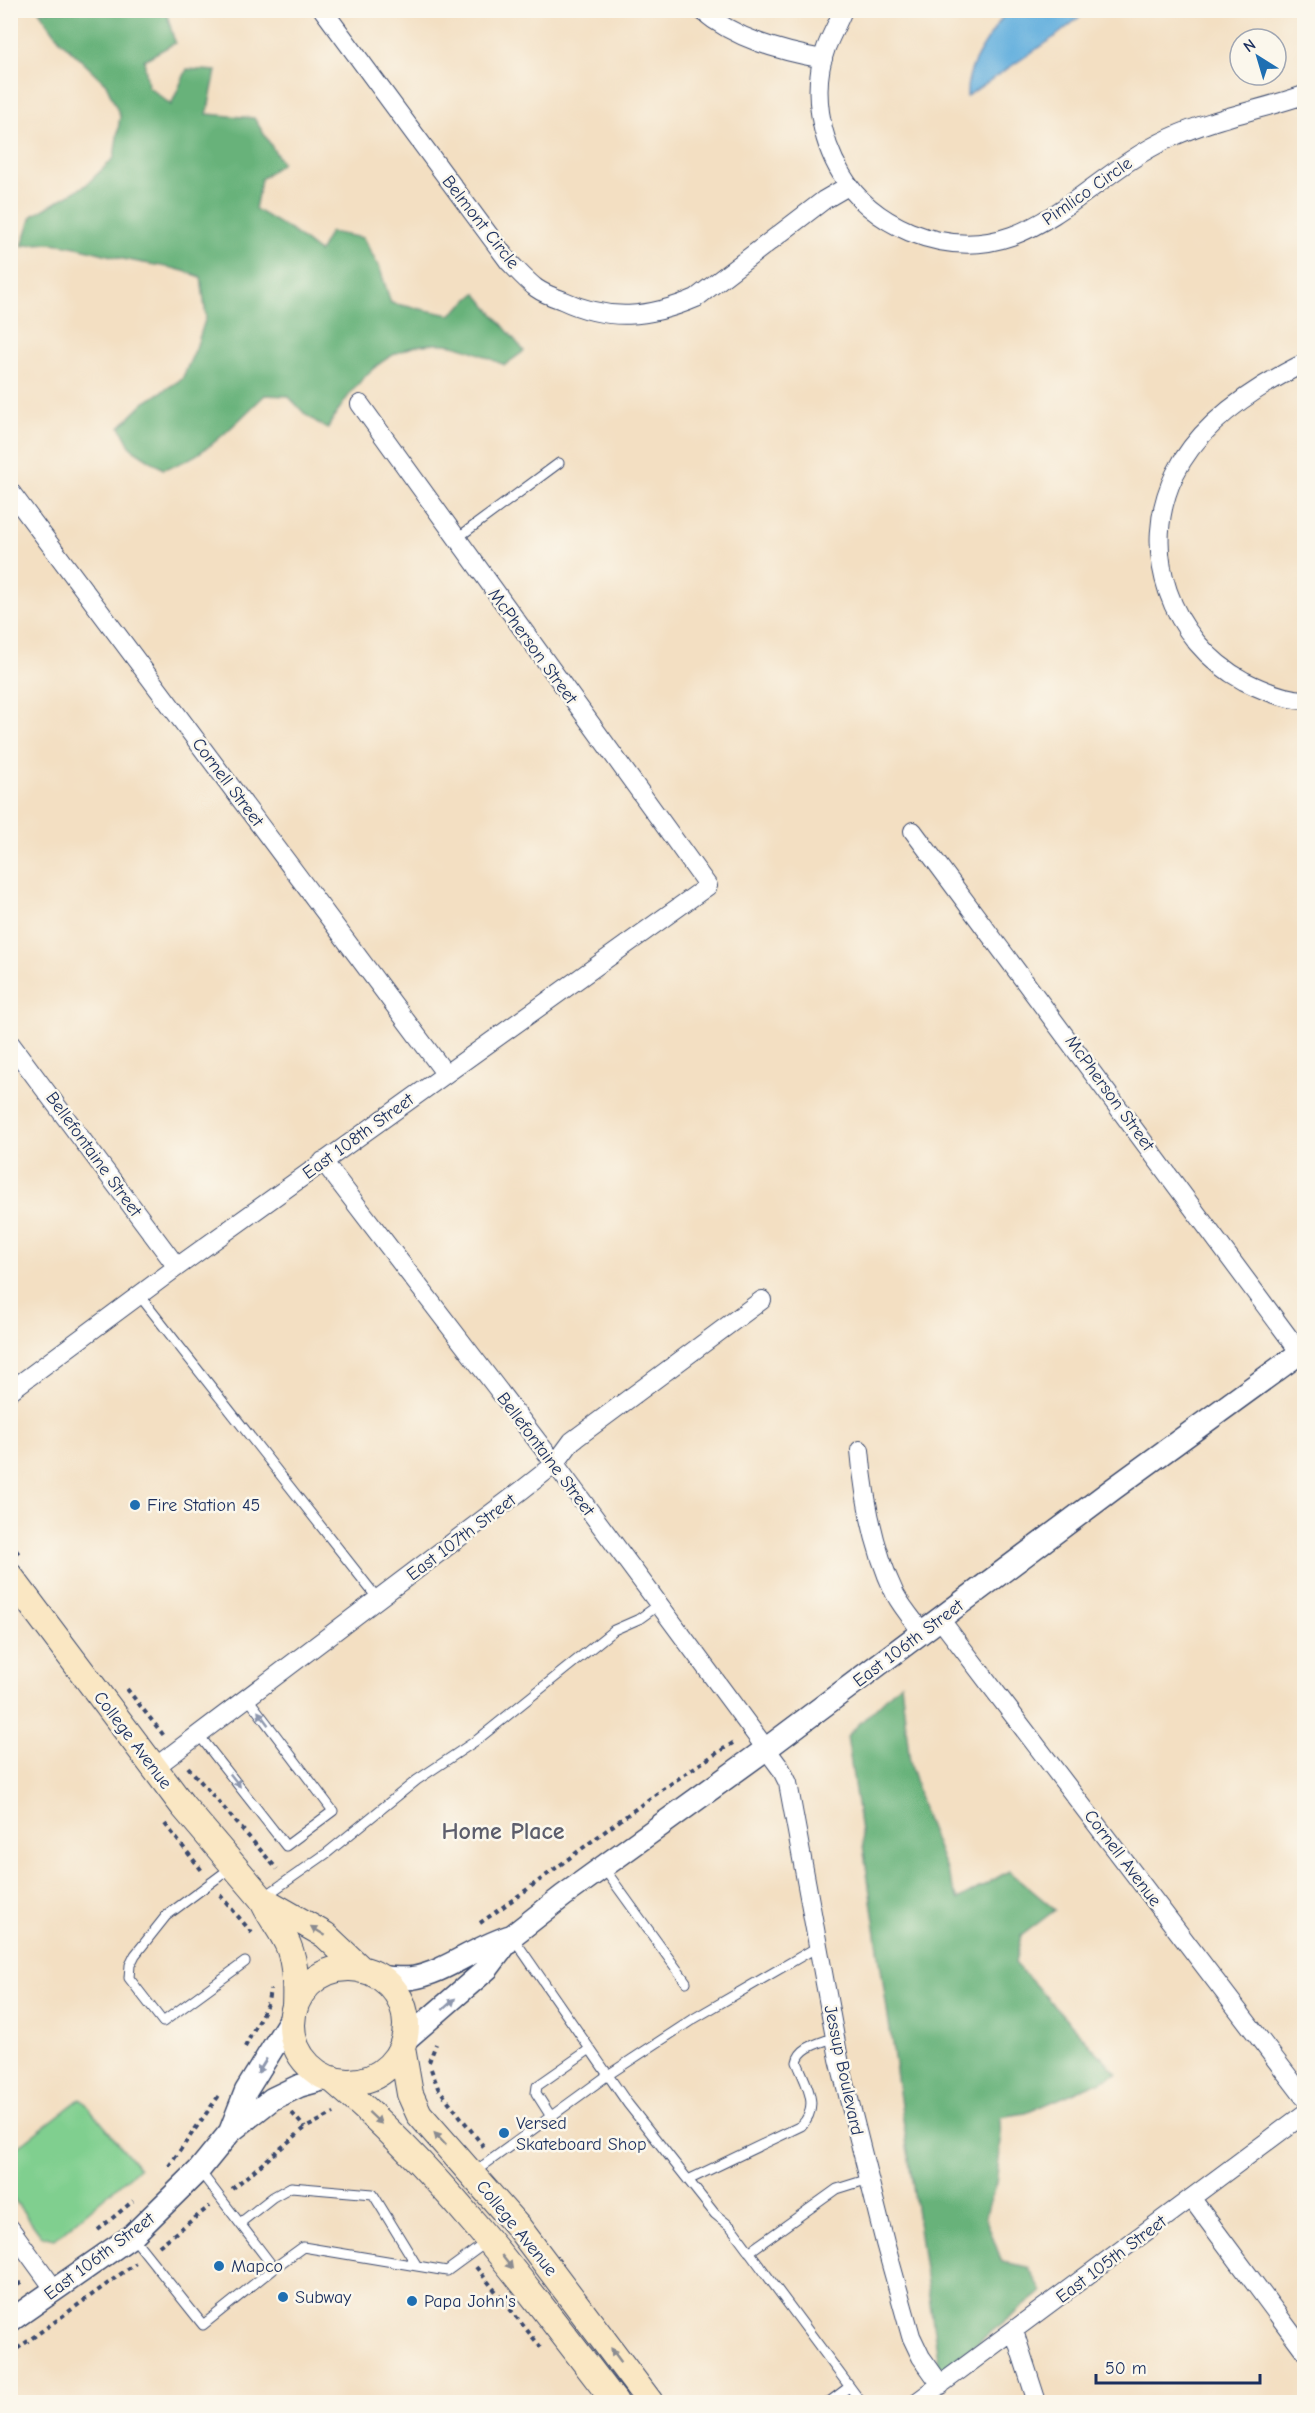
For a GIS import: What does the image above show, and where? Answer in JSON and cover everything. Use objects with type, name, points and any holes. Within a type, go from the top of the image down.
[{"type":"main road","name":"College Avenue","points":[[10,1576],[154,1768],[262,1899],[274,1925],[288,1944],[297,1983],[294,2012]]},
{"type":"main road","name":"College Avenue","points":[[262,1899],[325,1935],[370,1973]]},
{"type":"main road","points":[[345,1968],[370,1973],[395,1992],[400,2001],[405,2021],[403,2045],[391,2063],[373,2076],[350,2082],[330,2079],[311,2068],[299,2053],[293,2034],[294,2012],[302,1992],[321,1975],[345,1968]]},
{"type":"main road","name":"College Avenue","points":[[403,2045],[413,2103],[430,2127],[472,2173],[562,2283],[650,2403]]},
{"type":"main road","name":"College Avenue","points":[[330,2079],[399,2142],[489,2240],[615,2403]]},
{"type":"street","name":"Belmont Circle","points":[[322,10],[509,262],[538,289],[580,308],[618,317],[636,317],[675,307],[696,298],[824,201],[848,186]]},
{"type":"street","points":[[701,10],[733,33],[793,54],[823,59]]},
{"type":"street","name":"Pimlico Circle","points":[[843,10],[823,59],[819,94],[822,118],[833,160],[848,186],[863,202],[885,219],[921,236],[964,243],[993,242],[1043,223],[1133,159],[1170,138],[1222,118],[1305,95]]},
{"type":"street","points":[[1305,363],[1278,376],[1234,408],[1204,433],[1188,451],[1167,494],[1159,535],[1163,579],[1182,621],[1201,648],[1232,674],[1259,688],[1305,700]]},
{"type":"street","name":"McPherson Street","points":[[360,404],[708,886]]},
{"type":"street","name":"Cornell Street","points":[[10,491],[446,1073]]},
{"type":"street","name":"McPherson Street","points":[[913,831],[1303,1353]]},
{"type":"street","name":"East 108th Street","points":[[10,1392],[323,1161],[708,886]]},
{"type":"street","name":"Bellefontaine Street","points":[[10,1043],[177,1267]]},
{"type":"street","name":"Bellefontaine Street","points":[[323,1161],[555,1464],[766,1749]]},
{"type":"street","name":"East 107th Street","points":[[154,1768],[555,1464],[572,1441],[762,1300]]},
{"type":"street","name":"East 106th Street","points":[[403,2045],[488,1968],[512,1936],[1303,1353]]},
{"type":"street","points":[[860,1450],[868,1510],[885,1568],[897,1597],[931,1625]]},
{"type":"street","name":"Cornell Avenue","points":[[931,1625],[1305,2097]]},
{"type":"street","name":"Jessup Boulevard","points":[[766,1749],[788,1783],[835,2037],[869,2179],[911,2336],[921,2357],[941,2385]]},
{"type":"street","name":"East 106th Street","points":[[370,1973],[413,1978],[432,1972],[495,1941],[512,1936]]},
{"type":"street","name":"East 106th Street","points":[[230,2132],[246,2091],[294,2012]]},
{"type":"street","name":"East 106th Street","points":[[10,2321],[132,2236],[199,2170],[230,2132],[282,2093],[330,2079]]},
{"type":"street","name":"East 105th Street","points":[[917,2403],[1305,2114]]},
{"type":"street","points":[[1192,2199],[1305,2350]]},
{"type":"street","points":[[10,2228],[55,2290]]},
{"type":"street","points":[[1014,2331],[1037,2403]]},
{"type":"lane","points":[[456,539],[559,463]]},
{"type":"lane","points":[[139,1295],[378,1599]]},
{"type":"lane","points":[[262,1899],[327,1853],[417,1780],[477,1740],[614,1630],[639,1619],[660,1604]]},
{"type":"lane","points":[[198,1734],[286,1846],[333,1810],[247,1697]]},
{"type":"lane","points":[[233,1866],[166,1916],[135,1955],[130,1965],[129,1978],[163,2022],[245,1962]]},
{"type":"lane","points":[[603,1867],[686,1982]]},
{"type":"lane","points":[[512,1936],[608,2075],[688,2180],[749,2252],[861,2403]]},
{"type":"lane","points":[[472,2173],[550,2115],[695,2018],[819,1946]]},
{"type":"lane","points":[[688,2180],[801,2126],[809,2118],[813,2108],[811,2096],[797,2062],[798,2057],[802,2051],[835,2037]]},
{"type":"lane","points":[[550,2115],[536,2093],[537,2086],[590,2049]]},
{"type":"lane","points":[[199,2170],[274,2268]]},
{"type":"lane","points":[[749,2252],[837,2189],[869,2179]]},
{"type":"lane","points":[[240,2223],[273,2197],[291,2187],[373,2194],[417,2266]]},
{"type":"lane","points":[[132,2236],[203,2325],[303,2247],[447,2271],[489,2240]]},
{"type":"lane","points":[[829,2403],[849,2387]]},
{"type":"path","points":[[476,1926],[551,1874],[705,1760],[753,1730]]},
{"type":"path","points":[[243,2051],[268,2002],[271,1980]]},
{"type":"path","points":[[168,2168],[221,2091]]},
{"type":"path","points":[[10,2354],[147,2255],[221,2198],[305,2128],[330,2113],[344,2112]]},
{"type":"path","points":[[94,2233],[140,2195]]},
{"type":"path","points":[[10,2290],[40,2270]]},
{"type":"green space","points":[[39,11],[166,11],[175,43],[144,60],[148,86],[171,105],[187,69],[216,71],[207,114],[254,118],[282,163],[261,179],[255,209],[292,231],[319,252],[330,232],[363,238],[380,269],[391,303],[450,315],[476,293],[524,351],[505,365],[459,347],[444,344],[423,345],[405,350],[374,368],[348,396],[327,429],[306,415],[288,396],[265,395],[206,449],[178,464],[163,469],[131,448],[120,427],[144,403],[182,379],[196,348],[206,317],[201,277],[176,269],[78,247],[51,243],[22,246],[32,216],[86,185],[114,158],[120,116],[106,84],[60,40]]},
{"type":"green space","points":[[901,1683],[910,1762],[925,1816],[958,1900],[1009,1871],[1055,1910],[1021,1936],[1015,1963],[1117,2074],[1026,2113],[1000,2117],[1001,2143],[996,2183],[985,2217],[1002,2262],[1028,2267],[1042,2292],[940,2372],[847,1736]]},
{"type":"green space","points":[[81,2098],[139,2168],[55,2239],[41,2236],[11,2195],[11,2152]]},
{"type":"water","points":[[1007,10],[1087,11],[1056,36],[967,96],[967,84],[975,62]]},
{"type":"place","name":"Fire Station 45","points":[[135,1505]]},
{"type":"place","name":"Versed Skateboard Shop","points":[[504,2133]]},
{"type":"place","name":"Mapco","points":[[219,2266]]},
{"type":"place","name":"Subway","points":[[283,2297]]},
{"type":"place","name":"Papa John's","points":[[412,2301]]},
{"type":"district","name":"Home Place","points":[[503,1831]]}]
